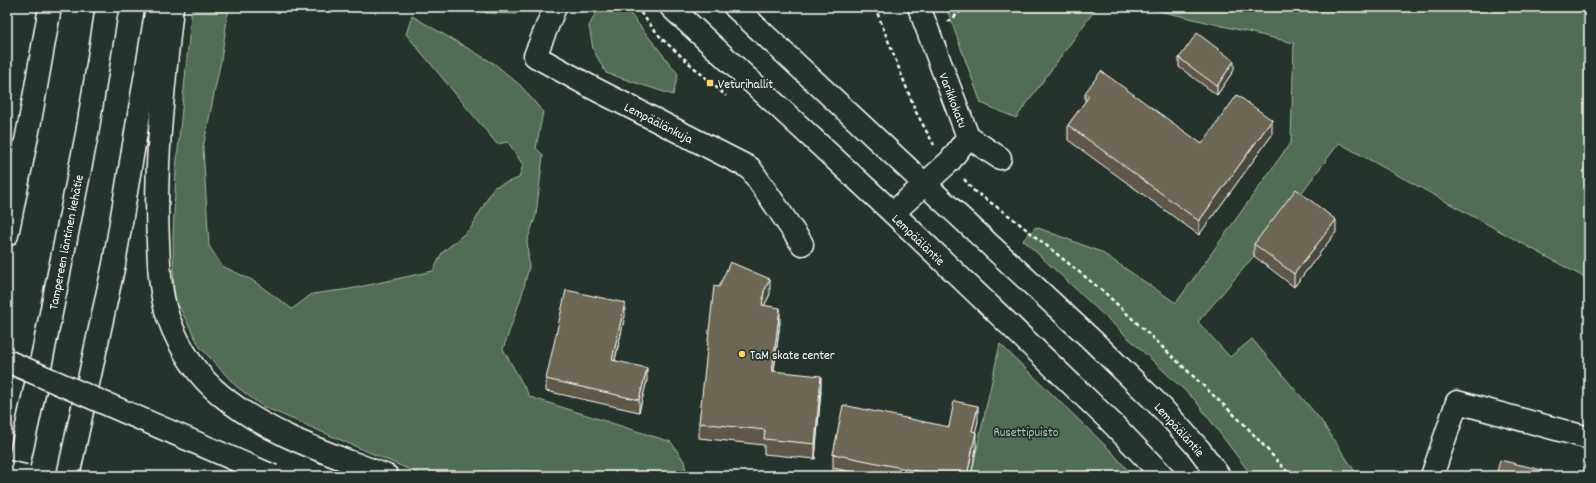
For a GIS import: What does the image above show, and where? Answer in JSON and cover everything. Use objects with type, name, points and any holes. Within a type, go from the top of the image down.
[{"type":"main road","points":[[7,235],[30,121],[50,7]]},
{"type":"main road","name":"Tampereen läntinen kehätie","points":[[16,476],[44,348],[87,134],[107,7]]},
{"type":"main road","points":[[68,476],[114,264],[158,7]]},
{"type":"main road","points":[[172,7],[157,165],[157,230],[160,280],[168,316],[181,348],[201,375],[221,395],[245,413],[302,442],[387,476]]},
{"type":"main road","name":"Lempäälänkuja","points":[[555,7],[535,56],[591,87],[750,168],[802,244]]},
{"type":"main road","name":"Lempääläntie","points":[[671,7],[893,213],[1112,423],[1163,476]]},
{"type":"main road","name":"Lempääläntie","points":[[735,7],[1088,336],[1163,409],[1199,449],[1219,476]]},
{"type":"main road","name":"Varikkokatu","points":[[893,213],[950,162],[968,137],[919,7]]},
{"type":"main road","points":[[968,137],[1000,158]]},
{"type":"main road","points":[[7,361],[273,476]]},
{"type":"main road","points":[[1432,476],[1457,402],[1589,438]]},
{"type":"main road","points":[[7,472],[25,476]]},
{"type":"path","points":[[636,7],[662,39],[726,96]]},
{"type":"path","points":[[875,7],[916,112],[933,143],[973,190],[1011,217],[1104,292],[1246,426],[1291,476]]},
{"type":"green space","points":[[192,7],[229,7],[221,60],[203,148],[209,246],[222,266],[252,280],[292,309],[312,294],[350,289],[433,271],[442,253],[471,228],[494,187],[519,178],[523,165],[508,142],[497,144],[406,34],[412,16],[495,64],[521,86],[543,112],[536,148],[543,155],[536,215],[527,241],[529,267],[521,298],[503,349],[530,397],[671,442],[684,461],[687,476],[595,476],[516,470],[424,476],[262,406],[236,386],[200,347],[174,297],[173,237],[176,170]]},
{"type":"green space","points":[[479,7],[520,7],[516,14],[486,13]]},
{"type":"green space","points":[[599,7],[625,7],[678,74],[673,95],[606,73],[593,49],[589,26]]},
{"type":"green space","points":[[946,7],[1097,7],[1016,118],[981,103]]},
{"type":"green space","points":[[1143,7],[1589,7],[1589,280],[1339,143],[1254,256],[1198,322],[1230,357],[1252,339],[1320,419],[1358,476],[1252,476],[1195,400],[1023,240],[1036,227],[1101,252],[1176,303],[1291,142],[1294,43]]},
{"type":"green space","name":"Rusettipuisto","points":[[1000,344],[1110,450],[1133,476],[971,476]]},
{"type":"green space","points":[[833,468],[869,476],[831,476]]},
{"type":"building","points":[[1197,33],[1234,61],[1217,86],[1179,58]]},
{"type":"building","points":[[1101,71],[1202,144],[1237,95],[1272,120],[1199,221],[1068,125],[1089,96],[1085,93]]},
{"type":"building","points":[[1296,189],[1336,220],[1294,274],[1254,244]]},
{"type":"building","name":"TaM skate center","points":[[730,262],[770,279],[764,291],[762,305],[780,308],[772,371],[821,376],[815,444],[764,439],[765,430],[699,423],[714,286],[719,287]]},
{"type":"building","points":[[566,290],[625,303],[612,360],[647,368],[639,400],[546,379]]},
{"type":"building","points":[[954,401],[978,406],[972,431],[976,432],[967,476],[941,476],[833,454],[843,405],[949,427]]},
{"type":"building","points":[[1500,460],[1542,470],[1541,476],[1496,476]]},
{"type":"place","name":"Veturihallit","points":[[710,83]]},
{"type":"place","name":"TaM skate center","points":[[742,354]]}]
